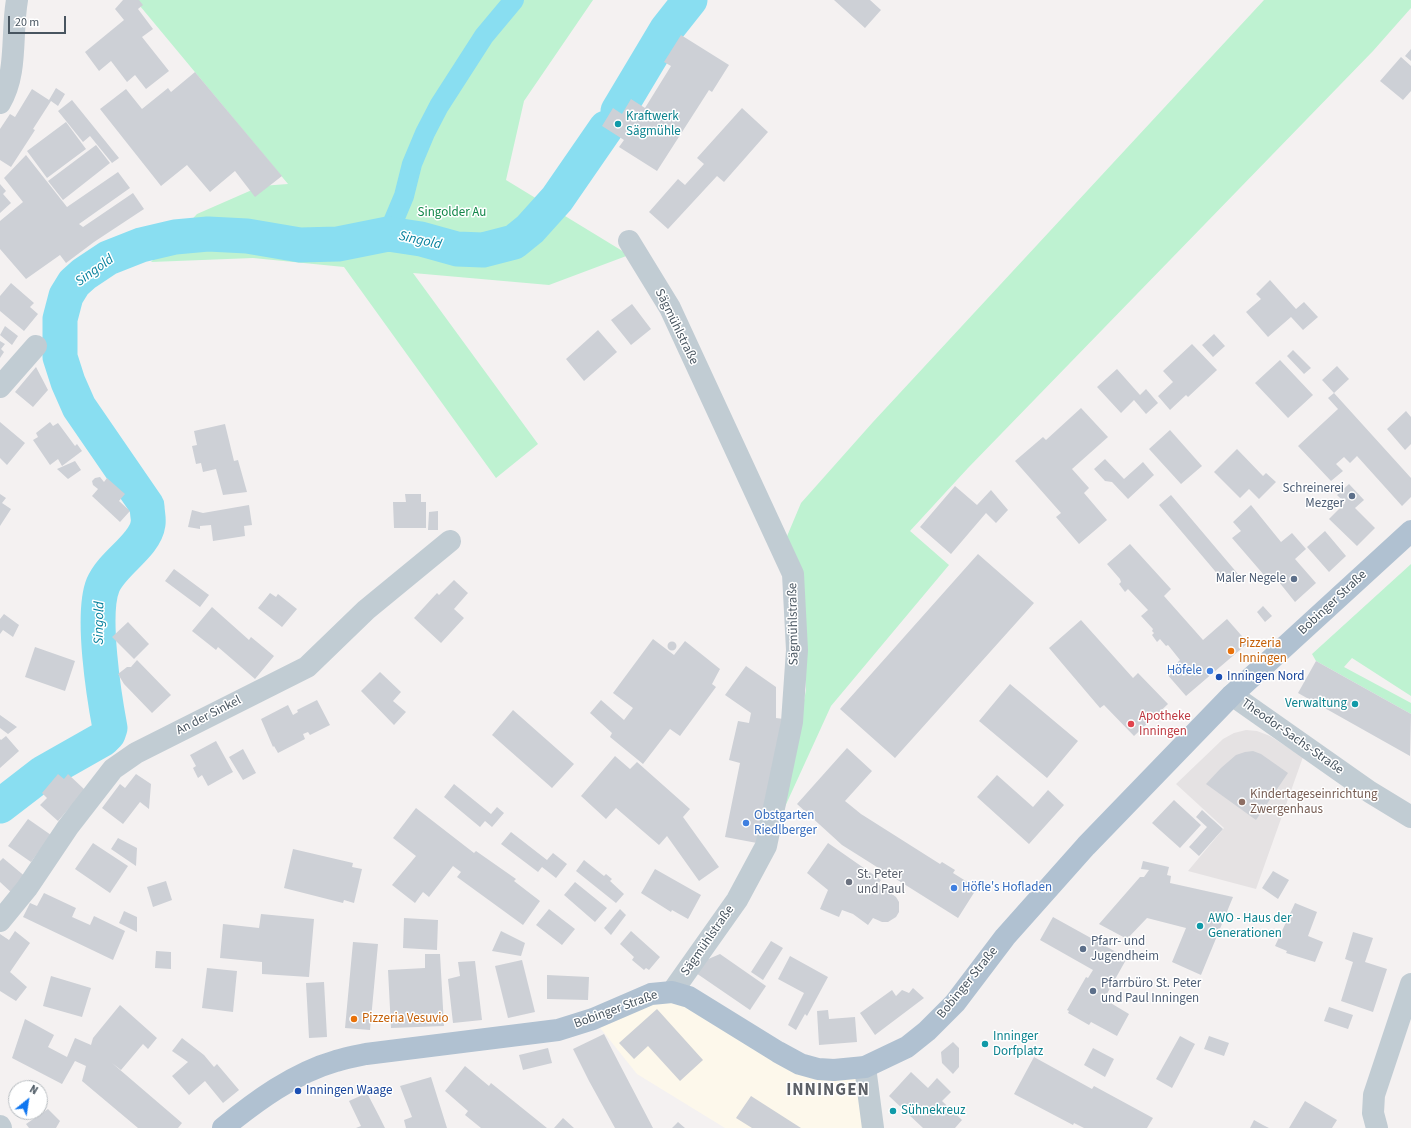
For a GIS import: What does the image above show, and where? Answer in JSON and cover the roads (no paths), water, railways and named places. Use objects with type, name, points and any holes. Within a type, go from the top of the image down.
[{"type":"main road","name":"Bobinger Straße","points":[[223,1128],[248,1108],[279,1087],[335,1061],[366,1054],[558,1030],[593,1019],[651,994],[672,992],[689,997],[800,1064],[834,1070],[865,1068],[907,1047],[955,1003],[1006,937],[1086,846],[1232,695],[1411,531]]},
{"type":"street","points":[[0,103],[7,92],[11,72],[17,0]]},
{"type":"street","name":"Sägmühlstraße","points":[[629,240],[670,308],[793,574],[797,650],[792,722],[766,846],[737,900],[672,992]]},
{"type":"street","points":[[0,387],[36,346]]},
{"type":"street","name":"An der Sinkel","points":[[0,921],[26,888],[68,827],[113,769],[136,753],[307,667],[366,610],[450,540]]},
{"type":"street","name":"Theodor-Sachs-Straße","points":[[1232,695],[1370,792],[1411,818]]},
{"type":"street","points":[[1377,1128],[1373,1113],[1374,1095],[1411,984]]},
{"type":"street","points":[[865,1068],[872,1128]]},
{"type":"waterway","points":[[388,234],[404,196],[412,164],[425,133],[439,106],[484,36],[514,0]]},
{"type":"waterway","name":"Singold","points":[[618,111],[667,29],[690,0]]},
{"type":"waterway","name":"Singold","points":[[0,806],[43,773],[103,739],[108,734],[110,728],[102,676],[98,635],[100,598],[103,585],[108,577],[141,540],[146,532],[148,524],[147,506],[79,407],[68,382],[60,357],[60,319],[66,296],[74,283],[84,274],[108,258],[141,245],[175,237],[208,234],[247,236],[300,245],[338,244],[388,234],[421,239],[457,249],[483,250],[514,242],[530,229],[557,199],[606,128]]},
{"type":"place","name":"Kraftwerk Sägmühle","points":[[618,124]]},
{"type":"place","name":"Schreinerei Mezger","points":[[1352,496]]},
{"type":"place","name":"Maler Negele","points":[[1294,579]]},
{"type":"place","name":"Pizzeria Inningen","points":[[1231,651]]},
{"type":"place","name":"Höfele","points":[[1210,671]]},
{"type":"place","name":"Inningen Nord","points":[[1219,677]]},
{"type":"place","name":"Verwaltung","points":[[1355,704]]},
{"type":"place","name":"Apotheke Inningen","points":[[1131,724]]},
{"type":"place","name":"Kindertageseinrichtung Zwergenhaus","points":[[1242,802]]},
{"type":"place","name":"Obstgarten Riedlberger","points":[[746,823]]},
{"type":"place","name":"St. Peter und Paul","points":[[849,882]]},
{"type":"place","name":"Höfle's Hofladen","points":[[954,888]]},
{"type":"place","name":"AWO - Haus der Generationen","points":[[1200,926]]},
{"type":"place","name":"Pfarr- und Jugendheim","points":[[1083,949]]},
{"type":"place","name":"Pfarrbüro St. Peter und Paul Inningen","points":[[1093,991]]},
{"type":"place","name":"Pizzeria Vesuvio","points":[[354,1019]]},
{"type":"place","name":"Inninger Dorfplatz","points":[[985,1044]]},
{"type":"place","name":"Inningen Waage","points":[[298,1091]]},
{"type":"place","name":"Sühnekreuz","points":[[893,1111]]},
{"type":"district","name":"INNINGEN","points":[[828,1091]]},
{"type":"park label","name":"Singolder Au","points":[[452,213]]}]
